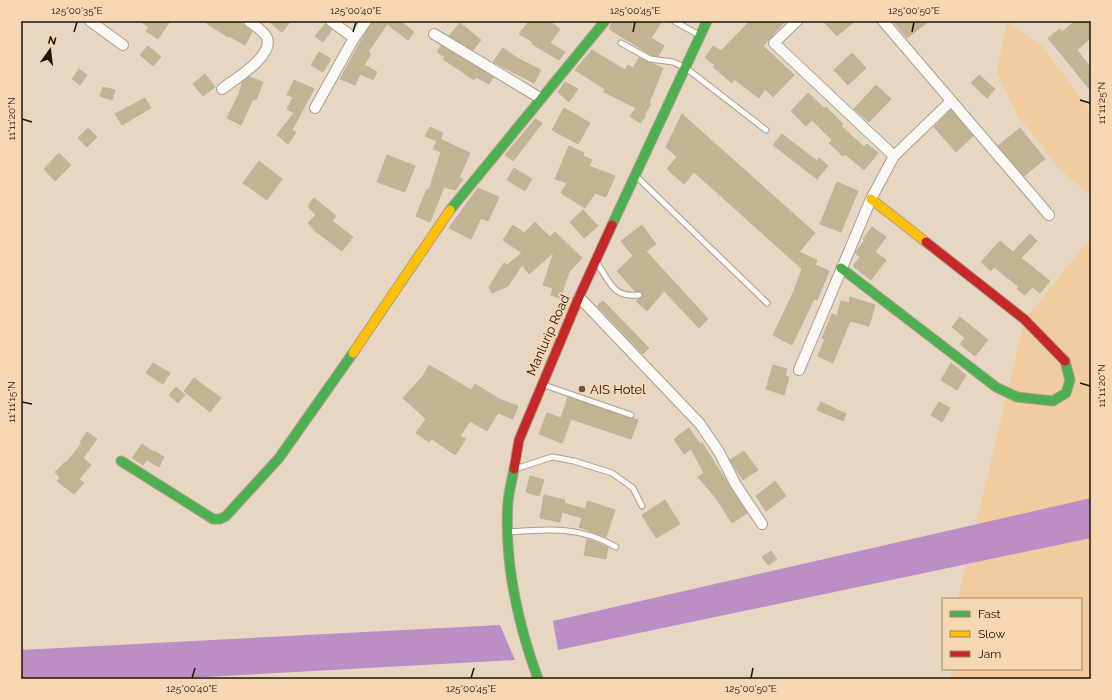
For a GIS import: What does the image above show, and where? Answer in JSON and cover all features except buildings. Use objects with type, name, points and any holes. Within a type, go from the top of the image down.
[{"type":"street","points":[[90,21],[123,45]]},
{"type":"street","points":[[222,89],[264,56],[269,46],[267,36],[249,21]]},
{"type":"street","points":[[331,21],[354,38]]},
{"type":"street","points":[[316,108],[354,38],[366,21]]},
{"type":"street","points":[[121,461],[213,519],[220,519],[226,516],[279,458],[402,283],[457,200],[605,21]]},
{"type":"street","name":"Manlurip Road","points":[[538,679],[527,649],[510,574],[508,502],[512,470],[519,440],[541,384],[579,297],[597,262],[707,21]]},
{"type":"street","points":[[797,21],[774,43],[894,156]]},
{"type":"street","points":[[883,21],[1049,215]]},
{"type":"street","points":[[434,34],[540,98]]},
{"type":"street","points":[[798,370],[871,199],[894,156],[951,101]]},
{"type":"street","points":[[841,268],[996,387],[1017,397],[1053,401],[1066,393],[1070,380],[1065,360],[1024,318],[871,199]]},
{"type":"street","points":[[579,297],[700,424],[719,452],[736,485],[762,524]]},
{"type":"lane","points":[[674,21],[701,35]]},
{"type":"lane","points":[[621,42],[650,59],[674,62],[686,68],[766,130]]},
{"type":"lane","points":[[635,176],[767,303]]},
{"type":"lane","points":[[597,262],[618,293],[629,296],[639,296]]},
{"type":"lane","points":[[541,384],[631,415]]},
{"type":"lane","points":[[512,470],[552,457],[574,461],[612,473],[633,488],[642,506]]},
{"type":"lane","points":[[508,532],[556,529],[569,530],[599,537],[616,547]]},
{"type":"shaded area","points":[[1007,21],[1043,47],[1091,112],[1091,197],[1059,168],[1018,116],[997,73]]},
{"type":"shaded area","points":[[1091,238],[1091,679],[951,679],[951,670],[1082,670],[1082,598],[958,598],[1025,319]]},
{"type":"shaded area","points":[[1091,498],[1091,538],[558,650],[553,621]]},
{"type":"shaded area","points":[[500,625],[515,660],[167,679],[21,679],[21,650]]},
{"type":"traffic: fast","points":[[450,210],[605,21]]},
{"type":"traffic: fast","points":[[612,225],[707,21]]},
{"type":"traffic: fast","points":[[841,268],[996,387],[1017,397],[1053,401],[1066,393],[1070,380],[1065,361]]},
{"type":"traffic: fast","points":[[121,461],[213,519],[220,519],[226,516],[279,458],[353,353]]},
{"type":"traffic: fast","points":[[514,469],[508,502],[507,524],[510,569],[524,636],[538,679]]},
{"type":"traffic: slow","points":[[871,199],[926,242]]},
{"type":"traffic: slow","points":[[353,353],[450,210]]},
{"type":"traffic: jam","points":[[514,469],[519,440],[579,297],[612,225]]},
{"type":"traffic: jam","points":[[926,242],[1024,319],[1065,361]]},
{"type":"place","name":"AIS Hotel","points":[[582,389]]}]
